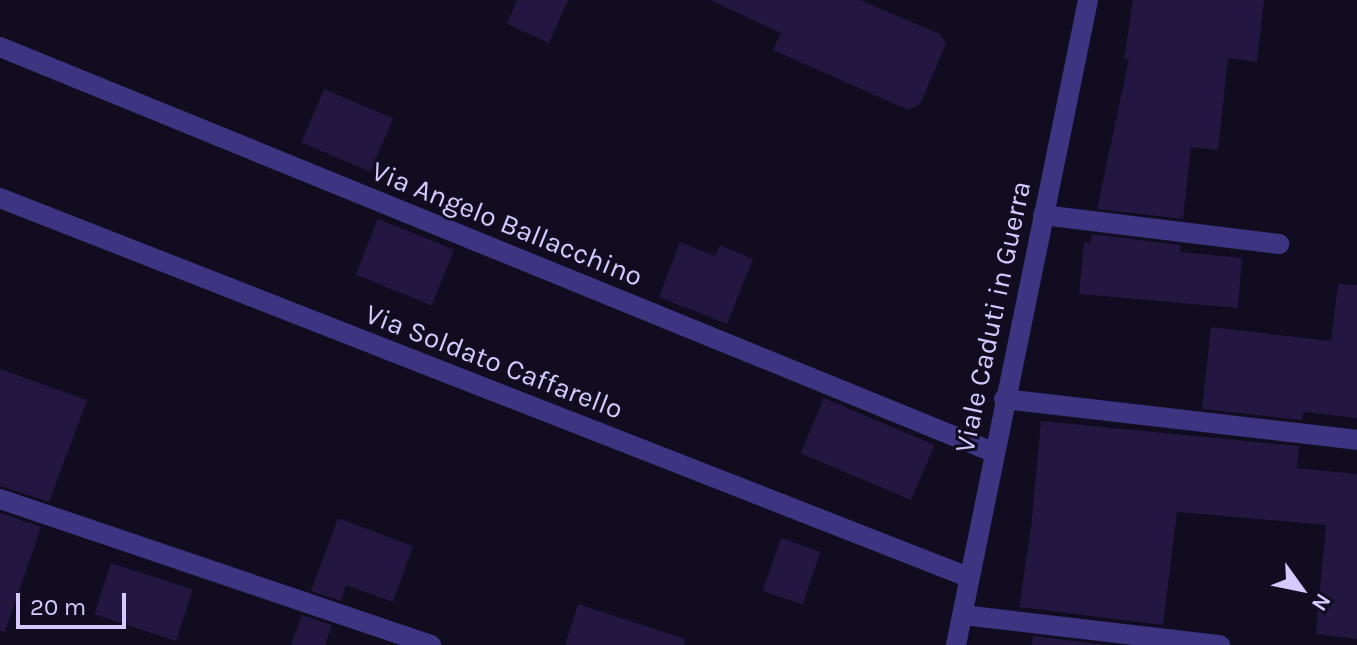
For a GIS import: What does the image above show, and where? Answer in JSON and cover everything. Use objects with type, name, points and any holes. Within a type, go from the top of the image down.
[{"type":"street","name":"Viale Caduti in Guerra","points":[[956,645],[993,452],[1088,0]]},
{"type":"street","name":"Via Angelo Ballacchino","points":[[0,47],[993,452]]},
{"type":"street","name":"Via Soldato Caffarello","points":[[0,198],[968,577]]},
{"type":"street","points":[[1043,215],[1279,244]]},
{"type":"street","points":[[1004,399],[1357,440]]},
{"type":"street","points":[[0,499],[431,645]]},
{"type":"street","points":[[963,615],[1220,645]]},
{"type":"building","points":[[517,0],[568,0],[549,43],[507,24]]},
{"type":"building","points":[[710,0],[860,0],[940,34],[946,44],[920,104],[908,110],[773,50],[781,33]]},
{"type":"building","points":[[1133,0],[1264,0],[1257,62],[1228,58],[1218,150],[1191,147],[1183,219],[1097,209],[1129,59],[1124,59]]},
{"type":"building","points":[[324,89],[393,118],[370,172],[301,142]]},
{"type":"building","points":[[378,219],[454,250],[432,305],[356,275]]},
{"type":"building","points":[[1092,234],[1180,245],[1180,252],[1242,258],[1238,308],[1079,294],[1084,242],[1090,243]]},
{"type":"building","points":[[680,242],[715,256],[720,245],[753,259],[727,324],[659,297]]},
{"type":"building","points":[[1338,284],[1357,285],[1357,418],[1303,412],[1302,420],[1202,409],[1211,327],[1331,341]]},
{"type":"building","points":[[0,369],[87,400],[49,502],[0,486]]},
{"type":"building","points":[[824,398],[934,445],[911,500],[801,453]]},
{"type":"building","points":[[1041,421],[1299,446],[1297,468],[1357,474],[1357,639],[1316,634],[1326,525],[1177,512],[1163,625],[1019,607],[1031,529]]},
{"type":"building","points":[[0,513],[41,527],[5,632],[0,631]]},
{"type":"building","points":[[338,518],[413,546],[393,602],[346,585],[341,601],[311,591]]},
{"type":"building","points":[[781,538],[821,552],[802,605],[763,591]]},
{"type":"building","points":[[111,563],[193,590],[176,641],[94,614]]},
{"type":"building","points":[[578,604],[685,639],[684,645],[565,645]]},
{"type":"building","points":[[302,615],[332,625],[325,645],[291,645]]},
{"type":"building","points":[[1033,636],[1108,645],[1032,645]]}]
